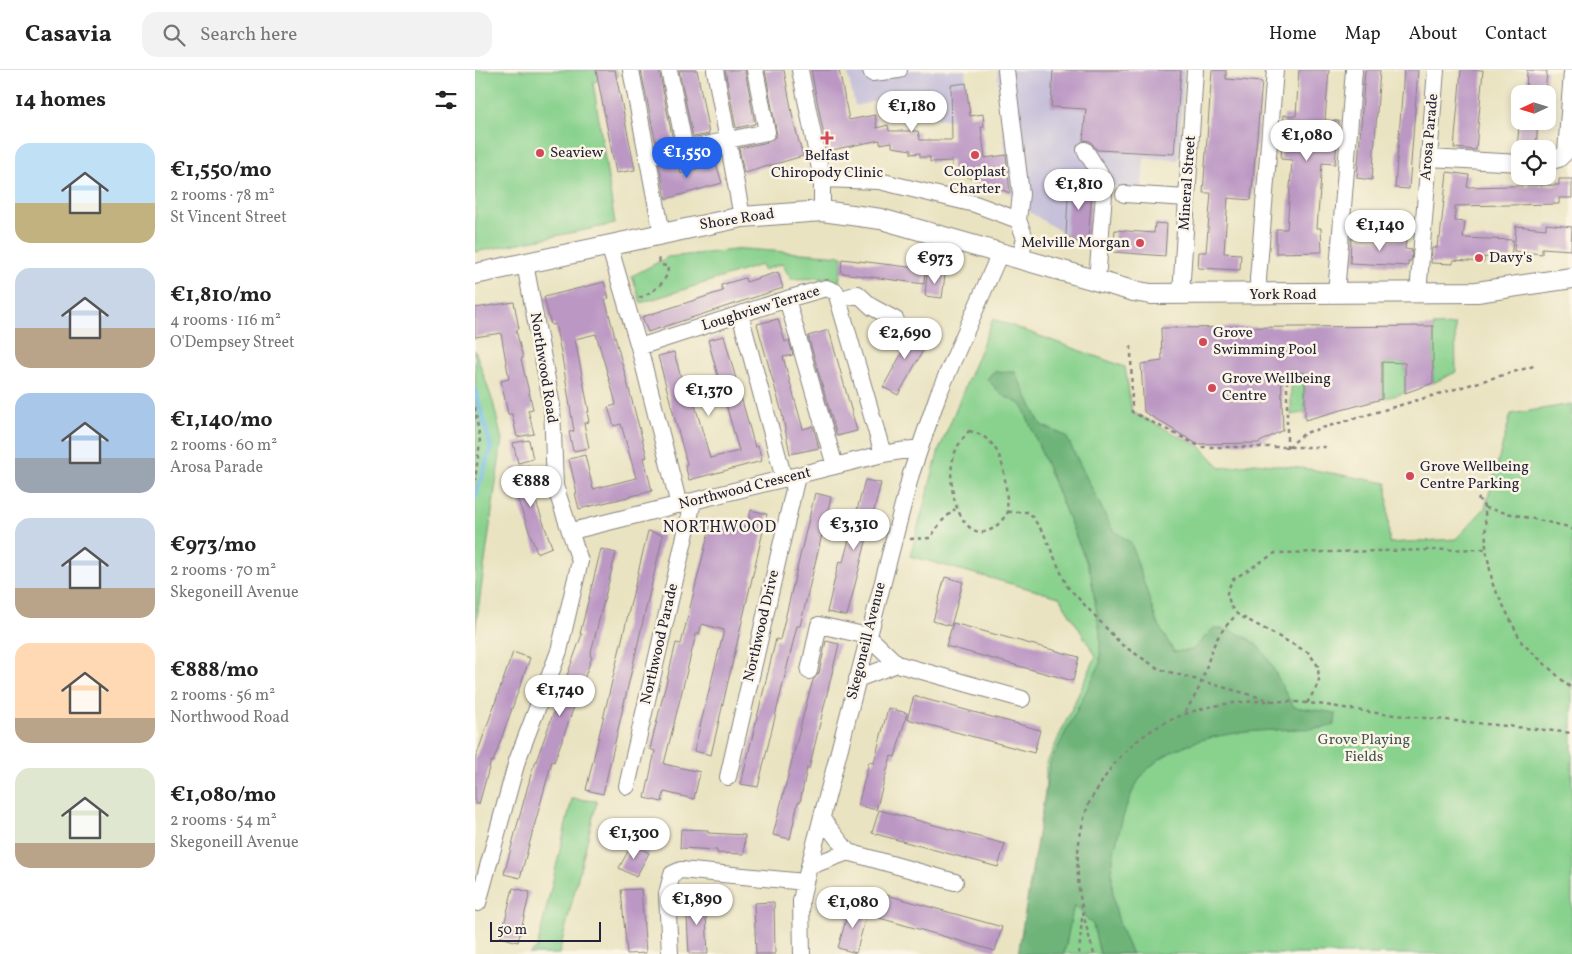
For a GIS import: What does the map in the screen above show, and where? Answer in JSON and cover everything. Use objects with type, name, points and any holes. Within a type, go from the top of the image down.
[{"type":"main road","name":"Shore Road","points":[[475,274],[742,217],[822,211],[881,219],[1000,253]]},
{"type":"main road","name":"York Road","points":[[1000,253],[1142,293],[1181,295],[1477,292],[1572,278]]},
{"type":"street","points":[[631,70],[661,234]]},
{"type":"street","points":[[669,70],[685,149]]},
{"type":"street","points":[[715,70],[742,217]]},
{"type":"street","points":[[647,156],[767,132],[755,70]]},
{"type":"street","points":[[800,70],[822,179],[822,211]]},
{"type":"street","points":[[871,70],[872,73],[899,70]]},
{"type":"street","points":[[1006,70],[1021,194],[1019,220],[1025,238],[1020,258]]},
{"type":"street","name":"Mineral Street","points":[[1181,295],[1195,70]]},
{"type":"street","points":[[1259,295],[1258,279],[1275,70]]},
{"type":"street","points":[[1336,294],[1354,70]]},
{"type":"street","name":"Arosa Parade","points":[[1418,294],[1436,70]]},
{"type":"street","points":[[1556,160],[1566,152],[1572,72]]},
{"type":"street","points":[[1085,150],[1105,182],[1097,280]]},
{"type":"street","points":[[1429,158],[1511,163]]},
{"type":"street","points":[[822,179],[879,181],[975,204],[1019,220]]},
{"type":"street","points":[[1124,194],[1187,198]]},
{"type":"street","name":"Northwood Parade","points":[[609,246],[686,503],[627,786]]},
{"type":"street","name":"Skegoneill Avenue","points":[[802,954],[801,901],[894,534],[919,448],[938,395],[1000,253]]},
{"type":"street","name":"Northwood Road","points":[[478,903],[517,762],[559,651],[580,561],[572,531],[555,486],[552,406],[525,264]]},
{"type":"street","name":"Loughview Terrace","points":[[639,346],[826,288],[836,292],[883,454]]},
{"type":"street","points":[[839,300],[858,294],[872,307],[896,320]]},
{"type":"street","points":[[787,299],[835,466]]},
{"type":"street","name":"Northwood Drive","points":[[728,777],[790,478],[740,314]]},
{"type":"street","name":"Northwood Crescent","points":[[572,531],[883,454],[919,448]]},
{"type":"street","points":[[809,670],[819,625],[868,636],[897,664],[1022,699]]},
{"type":"street","points":[[857,679],[897,664]]},
{"type":"street","points":[[821,819],[848,852],[955,882]]},
{"type":"street","points":[[670,954],[667,894],[672,874],[681,870],[807,874],[848,852]]},
{"type":"path","points":[[635,299],[662,285],[668,272],[668,266],[661,265],[657,256]]},
{"type":"path","points":[[1131,346],[1131,412],[1201,448],[1329,448]]},
{"type":"path","points":[[1287,448],[1305,433],[1535,366]]},
{"type":"path","points":[[1287,374],[1287,448]]},
{"type":"path","points":[[475,407],[480,442],[475,480]]},
{"type":"path","points":[[969,431],[979,433],[988,440],[1000,456],[1008,512],[997,526],[987,532],[977,532],[968,525],[955,509],[951,490],[955,451],[969,431]]},
{"type":"path","points":[[1477,498],[1485,508],[1486,549],[1493,585],[1522,642],[1545,667],[1572,689]]},
{"type":"path","points":[[1485,508],[1569,527],[1572,530]]},
{"type":"path","points":[[894,534],[914,540],[930,538],[941,522],[955,509]]},
{"type":"path","points":[[1008,512],[1029,512],[1043,534],[1067,586],[1122,645],[1159,669],[1273,701]]},
{"type":"path","points":[[1307,702],[1319,683],[1318,666],[1309,653],[1237,614],[1231,607],[1227,593],[1232,580],[1275,553],[1486,549]]},
{"type":"path","points":[[1185,712],[1202,681],[1211,647],[1219,632],[1237,614]]},
{"type":"path","points":[[1094,954],[1082,914],[1076,882],[1079,844],[1088,805],[1111,768],[1135,742],[1185,712],[1220,704],[1273,701],[1307,702],[1349,710],[1572,733]]},
{"type":"path","points":[[1079,954],[1082,914]]},
{"type":"shaded area","points":[[847,70],[965,70],[966,83],[951,85],[952,120],[893,113],[883,99],[855,106]]},
{"type":"shaded area","points":[[997,70],[1184,70],[1178,160],[1144,158],[1142,191],[1069,179],[1066,235],[1031,213],[1010,193]]},
{"type":"green space","name":"Seaview","points":[[475,70],[616,70],[618,76],[593,82],[615,224],[475,252]]},
{"type":"green space","points":[[744,249],[843,256],[839,282],[827,278],[791,279],[782,264],[763,270],[761,265],[641,303],[632,276],[668,257]]},
{"type":"green space","name":"Grove Playing Fields","points":[[993,319],[1125,367],[1132,412],[1201,447],[1221,468],[1255,463],[1309,469],[1387,483],[1389,543],[1456,539],[1485,508],[1511,414],[1572,404],[1572,954],[1019,954],[1045,829],[1046,765],[1096,656],[1059,597],[910,556],[939,450]]},
{"type":"green space","points":[[1455,325],[1456,372],[1433,383],[1433,326]]},
{"type":"green space","points":[[475,350],[493,402],[502,440],[475,632]]},
{"type":"green space","points":[[1382,362],[1405,363],[1405,393],[1382,399]]},
{"type":"green space","points":[[993,372],[1015,372],[1041,425],[1066,436],[1112,529],[1131,543],[1157,623],[1174,652],[1192,650],[1214,628],[1246,637],[1257,645],[1265,655],[1294,707],[1336,713],[1335,724],[1324,728],[1256,731],[1209,738],[1187,745],[1167,755],[1149,768],[1143,775],[1133,791],[1126,809],[1114,851],[1112,867],[1113,896],[1116,911],[1125,940],[1132,954],[1100,954],[1093,925],[1074,905],[1064,954],[1018,954],[1050,763],[1100,664],[1100,633],[1090,571],[1022,405],[1002,395],[987,379]]},
{"type":"green space","points":[[1305,373],[1305,413],[1291,415],[1291,374]]},
{"type":"green space","points":[[572,799],[597,801],[559,954],[529,954],[537,948]]},
{"type":"building","points":[[596,70],[615,70],[635,170],[616,173]]},
{"type":"building","points":[[641,70],[659,70],[673,141],[656,144]]},
{"type":"building","points":[[679,70],[697,70],[709,134],[693,137]]},
{"type":"building","points":[[725,70],[745,70],[755,124],[736,128]]},
{"type":"building","points":[[765,70],[784,70],[794,124],[803,156],[744,173],[739,148],[769,142],[777,135]]},
{"type":"building","points":[[811,70],[839,70],[849,120],[875,115],[877,128],[888,125],[889,131],[918,131],[920,140],[952,140],[951,85],[966,83],[970,116],[983,114],[984,127],[981,127],[985,158],[1006,155],[1010,193],[952,171],[952,161],[930,162],[930,157],[920,157],[920,153],[911,154],[911,150],[892,147],[892,142],[880,144],[880,140],[827,151]]},
{"type":"building","points":[[1053,70],[1181,70],[1174,154],[1097,150],[1090,141],[1083,140],[1086,109],[1051,107]]},
{"type":"building","points":[[1212,70],[1226,70],[1226,79],[1262,82],[1251,200],[1228,198],[1224,253],[1241,254],[1240,270],[1198,268],[1199,252],[1206,252],[1211,193],[1203,193]]},
{"type":"building","points":[[1299,70],[1329,70],[1325,120],[1339,121],[1335,164],[1322,163],[1317,228],[1321,228],[1322,252],[1276,253],[1276,229],[1287,229],[1292,160],[1281,159],[1284,115],[1296,116]]},
{"type":"building","points":[[1365,70],[1380,70],[1372,180],[1357,178]]},
{"type":"building","points":[[1404,70],[1418,70],[1409,189],[1395,188]]},
{"type":"building","points":[[1461,70],[1483,70],[1476,150],[1454,148]]},
{"type":"building","points":[[1527,70],[1547,71],[1546,85],[1526,85]]},
{"type":"building","points":[[1519,130],[1537,130],[1537,140],[1518,140]]},
{"type":"building","points":[[679,160],[681,174],[716,163],[722,183],[666,199],[659,164]]},
{"type":"building","points":[[1447,172],[1469,175],[1467,187],[1559,185],[1559,179],[1572,179],[1572,198],[1559,198],[1559,204],[1455,206],[1455,221],[1465,222],[1463,238],[1513,240],[1511,259],[1484,257],[1484,262],[1453,260],[1453,264],[1431,263],[1432,248],[1437,248],[1438,238],[1440,238]]},
{"type":"building","points":[[1069,179],[1093,182],[1087,248],[1066,235]]},
{"type":"building","name":"Melville Morgan","points":[[1155,223],[1167,224],[1165,256],[1113,252],[1115,230],[1154,233]]},
{"type":"building","points":[[1546,224],[1572,227],[1571,250],[1542,248],[1542,254],[1514,251],[1516,226],[1546,229]]},
{"type":"building","points":[[1351,238],[1406,241],[1405,249],[1412,250],[1411,261],[1408,261],[1408,266],[1350,263]]},
{"type":"building","points":[[842,259],[925,269],[924,284],[841,273]]},
{"type":"building","points":[[778,272],[783,288],[648,332],[642,317],[723,291],[721,285],[745,278],[746,282]]},
{"type":"building","points":[[927,273],[945,275],[942,298],[925,296]]},
{"type":"building","points":[[604,282],[609,298],[605,299],[647,457],[644,458],[652,491],[579,509],[569,459],[585,455],[593,489],[636,478],[621,424],[614,426],[608,407],[616,405],[596,334],[575,339],[589,412],[587,412],[589,422],[584,423],[589,448],[573,451],[569,432],[574,431],[562,357],[555,324],[551,325],[544,297]]},
{"type":"building","points":[[514,302],[519,329],[516,330],[523,358],[521,359],[533,409],[528,410],[534,434],[517,437],[512,414],[508,414],[501,381],[509,379],[501,333],[475,337],[475,308]]},
{"type":"building","points":[[778,319],[785,342],[789,340],[793,355],[783,357],[803,429],[813,426],[819,448],[790,454],[782,413],[757,324]]},
{"type":"building","name":"Grove Wellbeing Centre","points":[[1433,326],[1433,383],[1405,393],[1405,363],[1382,362],[1382,399],[1305,420],[1305,373],[1281,374],[1283,430],[1258,443],[1197,444],[1144,412],[1141,364],[1162,361],[1161,328]]},
{"type":"building","points":[[829,330],[857,431],[837,436],[808,336]]},
{"type":"building","points":[[899,330],[911,337],[913,333],[928,342],[898,395],[883,387],[903,351],[891,345]]},
{"type":"building","points":[[724,336],[755,447],[758,446],[762,461],[689,480],[685,465],[687,464],[658,356],[674,352],[687,400],[693,398],[710,458],[739,451],[708,340]]},
{"type":"building","points":[[529,440],[533,459],[518,463],[513,443]]},
{"type":"building","points":[[529,465],[533,485],[530,485],[552,547],[537,553],[518,500],[512,469]]},
{"type":"building","points":[[865,480],[881,483],[847,616],[827,612],[839,561],[843,562]]},
{"type":"building","points":[[815,493],[831,497],[800,626],[797,626],[758,787],[741,784],[776,639],[780,640]]},
{"type":"building","points":[[751,510],[767,514],[711,755],[694,751],[724,630],[702,624],[699,634],[696,634],[664,764],[700,772],[694,799],[664,792],[662,802],[645,798],[655,751],[650,749],[676,643],[681,644],[712,519],[747,527]]},
{"type":"building","points":[[648,531],[663,535],[603,794],[586,790]]},
{"type":"building","points":[[601,549],[616,553],[590,656],[592,657],[554,762],[552,761],[520,878],[504,874],[533,767],[582,634],[580,634]]},
{"type":"building","points":[[945,577],[963,582],[951,626],[933,621]]},
{"type":"building","points":[[953,623],[1079,657],[1073,681],[946,646]]},
{"type":"building","points":[[826,641],[839,644],[790,839],[773,835],[807,701],[813,680],[819,673]]},
{"type":"building","points":[[513,652],[530,658],[493,762],[491,761],[479,804],[475,804],[475,760]]},
{"type":"building","points":[[914,696],[1040,730],[1034,753],[907,719]]},
{"type":"building","points":[[888,708],[907,713],[895,757],[891,756],[876,810],[858,805],[869,762],[874,763]]},
{"type":"building","points":[[879,810],[1005,844],[998,867],[872,833]]},
{"type":"building","points":[[681,829],[708,830],[708,833],[745,835],[744,854],[717,853],[717,850],[680,848]]},
{"type":"building","points":[[632,844],[649,853],[636,877],[619,868]]},
{"type":"building","points":[[513,888],[530,892],[518,942],[501,937]]},
{"type":"building","points":[[641,889],[646,953],[627,954],[621,890]]},
{"type":"building","points":[[876,892],[1002,927],[995,951],[869,915]]},
{"type":"building","points":[[705,897],[708,954],[689,954],[686,898]]},
{"type":"building","points":[[774,902],[775,954],[756,954],[754,903]]},
{"type":"building","points":[[850,905],[868,909],[856,953],[838,948]]},
{"type":"waterway","points":[[475,390],[491,447],[475,498]]},
{"type":"place","name":"Belfast Chiropody Clinic","points":[[827,138]]},
{"type":"place","name":"Seaview","points":[[540,153]]},
{"type":"place","name":"Coloplast Charter","points":[[975,155]]},
{"type":"place","name":"Melville Morgan","points":[[1140,243]]},
{"type":"place","name":"Davy's","points":[[1479,258]]},
{"type":"place","name":"Grove Swimming Pool","points":[[1203,342]]},
{"type":"place","name":"Grove Wellbeing Centre","points":[[1212,388]]},
{"type":"place","name":"Grove Wellbeing Centre Parking","points":[[1410,476]]},
{"type":"district","name":"NORTHWOOD","points":[[720,528]]}]
